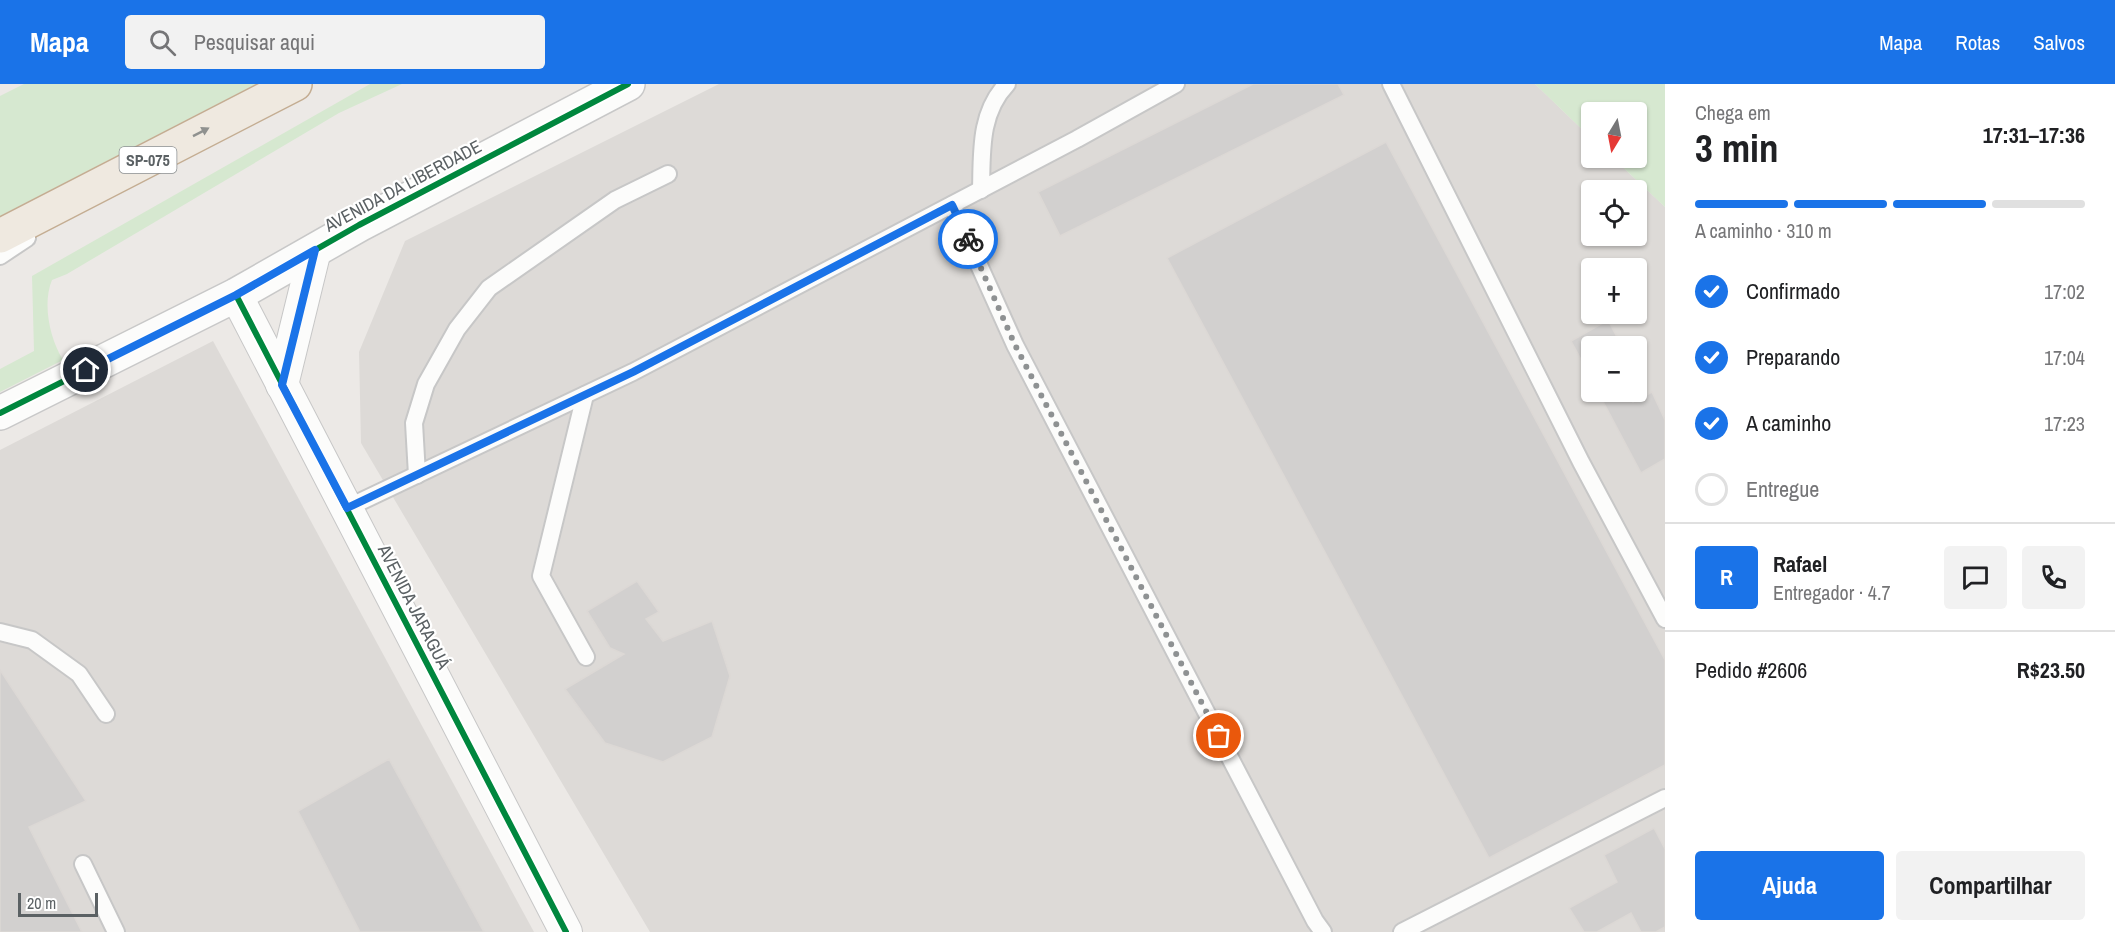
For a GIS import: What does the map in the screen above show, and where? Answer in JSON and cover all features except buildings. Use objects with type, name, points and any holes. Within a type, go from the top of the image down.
[{"type":"highway","name":"SP-075","points":[[0,236],[295,84]]},
{"type":"street","name":"AVENIDA DA LIBERDADE","points":[[0,412],[236,295],[315,250],[628,84]]},
{"type":"street","points":[[282,385],[315,250]]},
{"type":"street","name":"AVENIDA JARAGUÁ","points":[[236,295],[566,932]]},
{"type":"lane","points":[[981,190],[982,136],[991,105],[1007,84]]},
{"type":"lane","points":[[347,508],[633,372],[981,190],[1176,84]]},
{"type":"lane","points":[[1391,84],[1581,462],[1665,619]]},
{"type":"lane","points":[[0,256],[135,166]]},
{"type":"lane","points":[[417,475],[414,423],[426,384],[457,328],[489,288],[615,200],[668,174]]},
{"type":"lane","points":[[952,205],[1015,345],[1323,932]]},
{"type":"lane","points":[[585,395],[541,576],[586,657]]},
{"type":"lane","points":[[0,632],[32,640],[79,674],[106,714]]},
{"type":"lane","points":[[1402,932],[1665,798]]},
{"type":"lane","points":[[84,864],[116,932]]},
{"type":"shaded area","points":[[719,84],[1535,84],[1581,128],[1581,168],[1624,168],[1636,180],[1581,180],[1581,246],[1647,246],[1647,190],[1665,207],[1665,932],[650,932],[361,443],[359,352],[405,241]]},
{"type":"shaded area","points":[[213,341],[534,932],[0,932],[0,450]]},
{"type":"green space","points":[[24,84],[256,84],[0,216],[0,96]]},
{"type":"green space","points":[[370,84],[402,84],[339,113],[67,274],[52,280],[48,300],[49,321],[54,342],[63,360],[0,392],[0,369],[34,351],[32,276]]},
{"type":"green space","points":[[1535,84],[1665,84],[1665,207],[1647,190],[1647,180],[1636,180],[1624,168],[1647,168],[1647,102],[1581,102],[1581,128]]},
{"type":"cycle path","points":[[0,413],[236,295],[359,225],[628,84]]},
{"type":"cycle path","points":[[236,295],[566,932]]},
{"type":"way so far","points":[[968,239],[1015,345],[1219,736]]},
{"type":"route","points":[[86,370],[236,295],[315,250],[282,385],[347,508],[633,372],[952,205],[968,239]]}]
